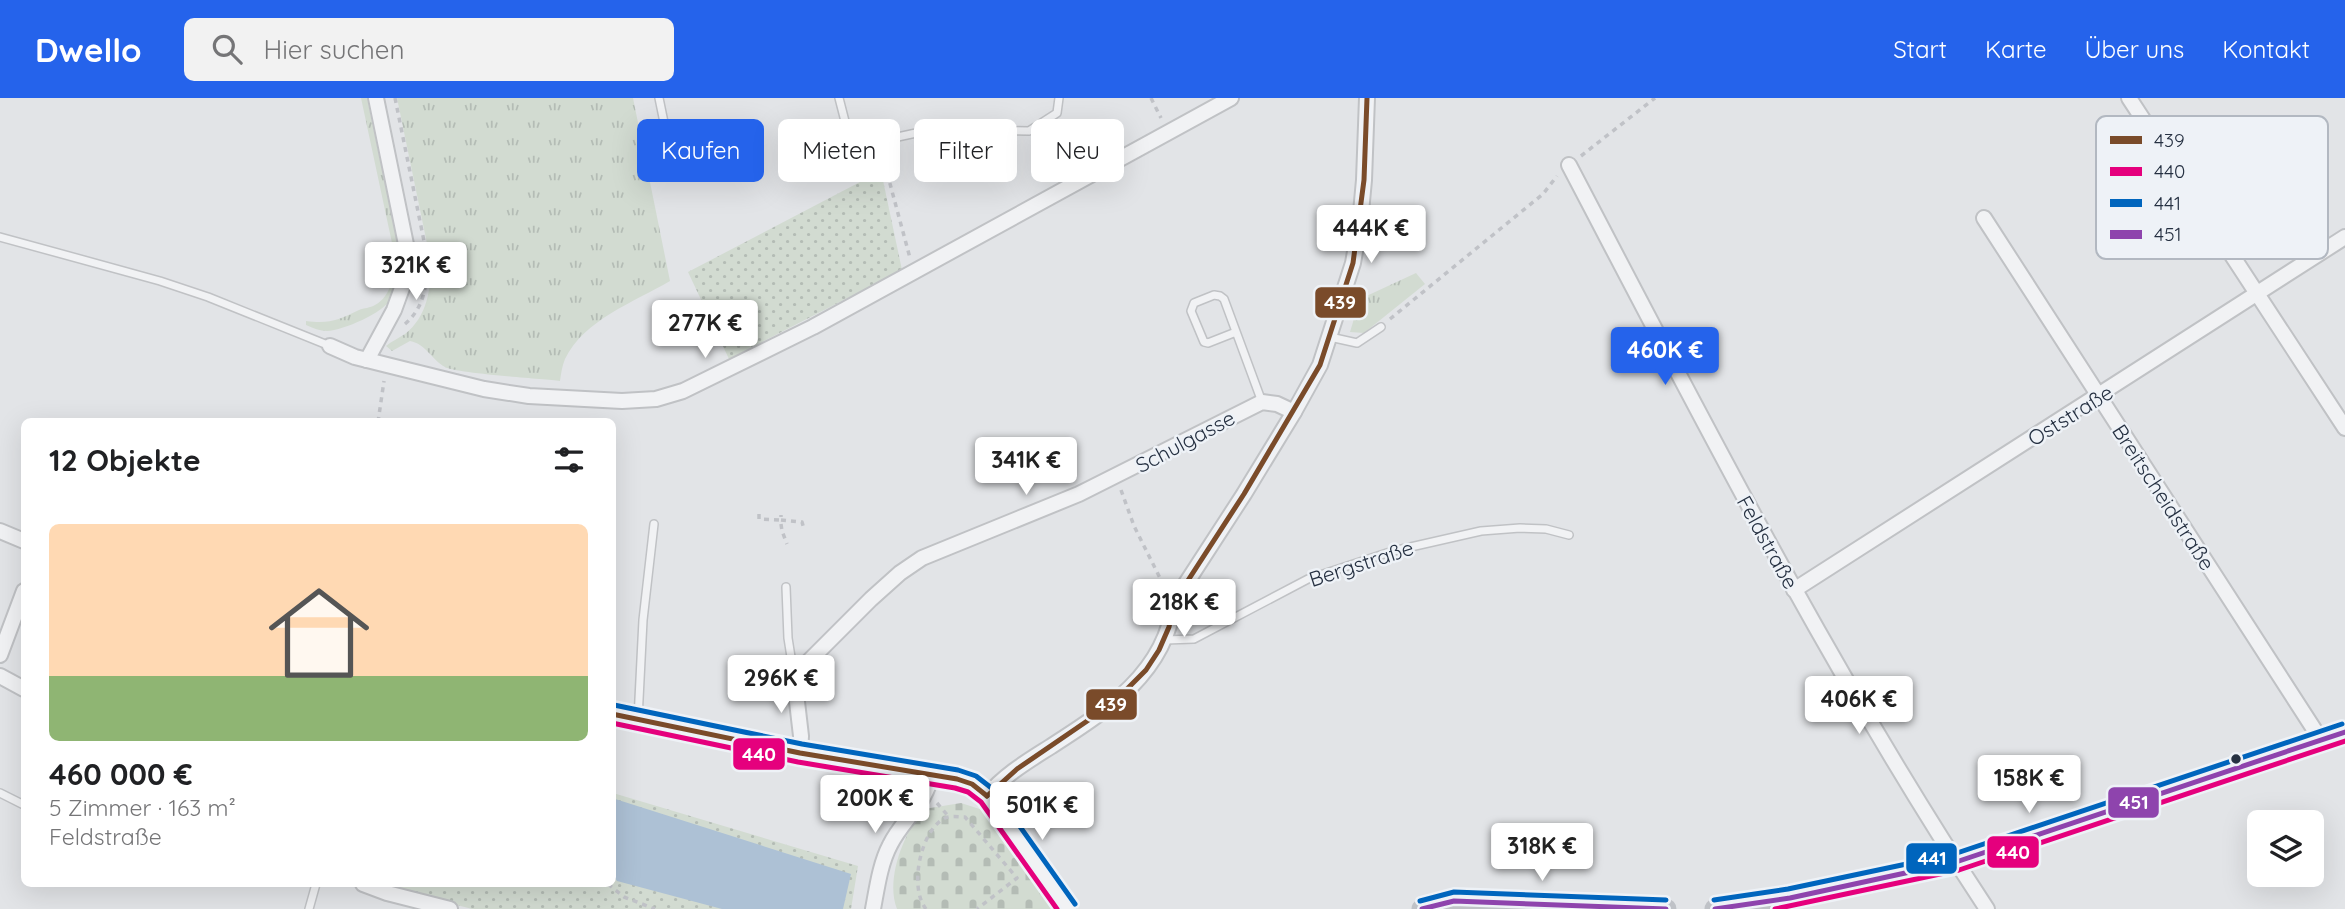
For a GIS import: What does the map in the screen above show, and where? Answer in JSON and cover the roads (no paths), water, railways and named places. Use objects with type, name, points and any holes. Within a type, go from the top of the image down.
[{"type":"street","points":[[367,360],[394,310],[408,259],[376,98]]},
{"type":"street","points":[[330,346],[367,360],[484,389],[529,396],[622,401],[656,399],[683,391],[766,350],[1231,98]]},
{"type":"street","points":[[987,796],[1010,774],[1080,728],[1121,697],[1143,676],[1165,640],[1172,620],[1174,602],[1244,494],[1320,365],[1353,263],[1360,223],[1367,98]]},
{"type":"street","points":[[2129,98],[2141,116]]},
{"type":"street","name":"Feldstraße","points":[[1569,166],[1794,590],[1955,862],[1987,909]]},
{"type":"street","name":"Breitscheidstraße","points":[[1983,218],[2321,740]]},
{"type":"street","name":"Oststraße","points":[[2328,248],[2345,237]]},
{"type":"street","points":[[2235,259],[2345,428]]},
{"type":"street","name":"Oststraße","points":[[1794,590],[2311,259]]},
{"type":"street","points":[[1262,402],[1277,404],[1294,412]]},
{"type":"street","name":"Schulgasse","points":[[794,676],[881,590],[922,558],[1116,477],[1262,402]]},
{"type":"street","points":[[0,531],[21,540]]},
{"type":"street","points":[[0,655],[21,599]]},
{"type":"street","points":[[0,676],[21,687]]},
{"type":"street","points":[[794,676],[801,736],[800,753]]},
{"type":"street","points":[[616,715],[800,753],[931,774],[972,784],[987,796],[1068,909]]},
{"type":"street","points":[[1715,909],[1790,898],[1955,862],[2345,732]]},
{"type":"street","points":[[873,909],[880,870],[888,848],[900,825],[924,798],[931,774]]},
{"type":"street","points":[[371,887],[450,909]]},
{"type":"street","points":[[1422,909],[1455,905],[1666,909]]},
{"type":"lane","points":[[659,98],[663,119]]},
{"type":"lane","points":[[839,98],[847,129],[852,136],[879,141],[930,130],[1029,131],[1057,113],[1059,98]]},
{"type":"lane","points":[[0,237],[160,281],[208,297],[330,346]]},
{"type":"lane","points":[[1236,332],[1208,343],[1204,342],[1192,311],[1194,303],[1214,295],[1224,299],[1262,402]]},
{"type":"lane","points":[[1330,337],[1357,343],[1381,327]]},
{"type":"lane","points":[[638,719],[643,620],[654,524]]},
{"type":"lane","name":"Bergstraße","points":[[1165,640],[1194,639],[1308,579],[1393,551],[1481,531],[1520,527],[1569,535]]},
{"type":"lane","points":[[786,587],[788,638],[794,676]]},
{"type":"lane","points":[[0,793],[21,804]]},
{"type":"lane","points":[[309,909],[315,887]]},
{"type":"water","points":[[616,799],[851,874],[843,909],[722,909],[617,881]]}]
